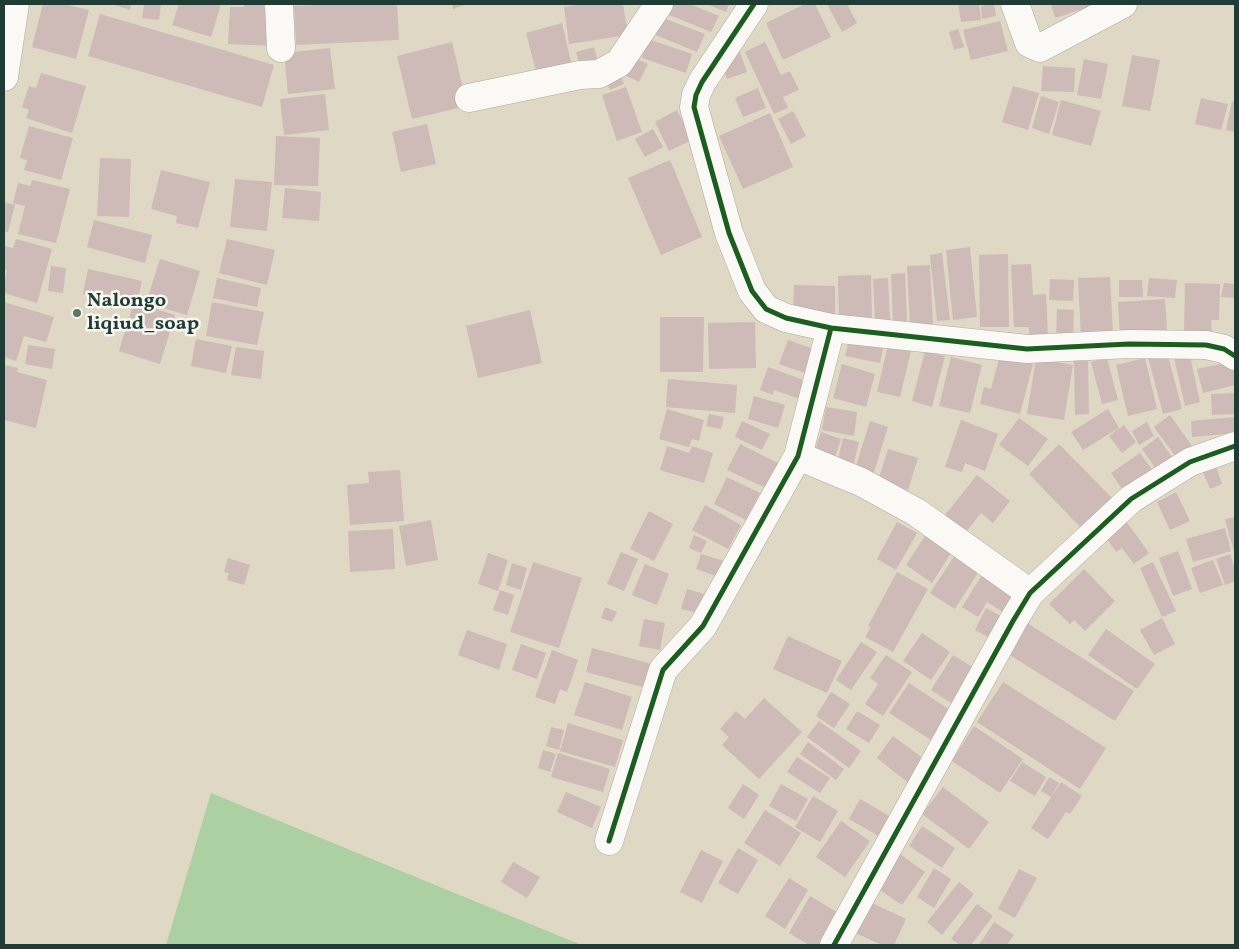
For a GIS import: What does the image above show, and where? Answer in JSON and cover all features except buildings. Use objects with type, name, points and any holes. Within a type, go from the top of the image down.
[{"type":"street","points":[[5,64],[14,4]]},
{"type":"street","points":[[279,4],[280,48]]},
{"type":"street","points":[[469,98],[580,75],[599,74],[619,63],[658,4]]},
{"type":"street","points":[[754,4],[702,82],[696,95],[694,107],[729,233],[752,291],[766,309],[786,318],[831,328],[1027,349],[1129,344],[1206,345],[1224,348],[1235,356]]},
{"type":"street","points":[[1015,4],[1029,43],[1040,48],[1123,4]]},
{"type":"street","points":[[609,840],[663,670],[703,626],[798,456],[831,328]]},
{"type":"street","points":[[834,945],[1030,592],[1131,500],[1190,462],[1235,446]]},
{"type":"street","points":[[798,456],[861,482],[916,512],[1030,592]]},
{"type":"green space","points":[[211,793],[579,944],[579,945],[166,945]]},
{"type":"cycle path","points":[[754,4],[702,82],[696,95],[694,107],[729,233],[752,291],[766,309],[786,318],[831,328],[1027,349],[1129,344],[1206,345],[1224,349],[1235,356]]},
{"type":"cycle path","points":[[609,841],[663,670],[703,626],[798,456],[831,328]]},
{"type":"cycle path","points":[[834,945],[1030,593],[1131,499],[1190,462],[1235,446]]},
{"type":"place","name":"Nalongo liqiud_soap","points":[[77,313]]}]
